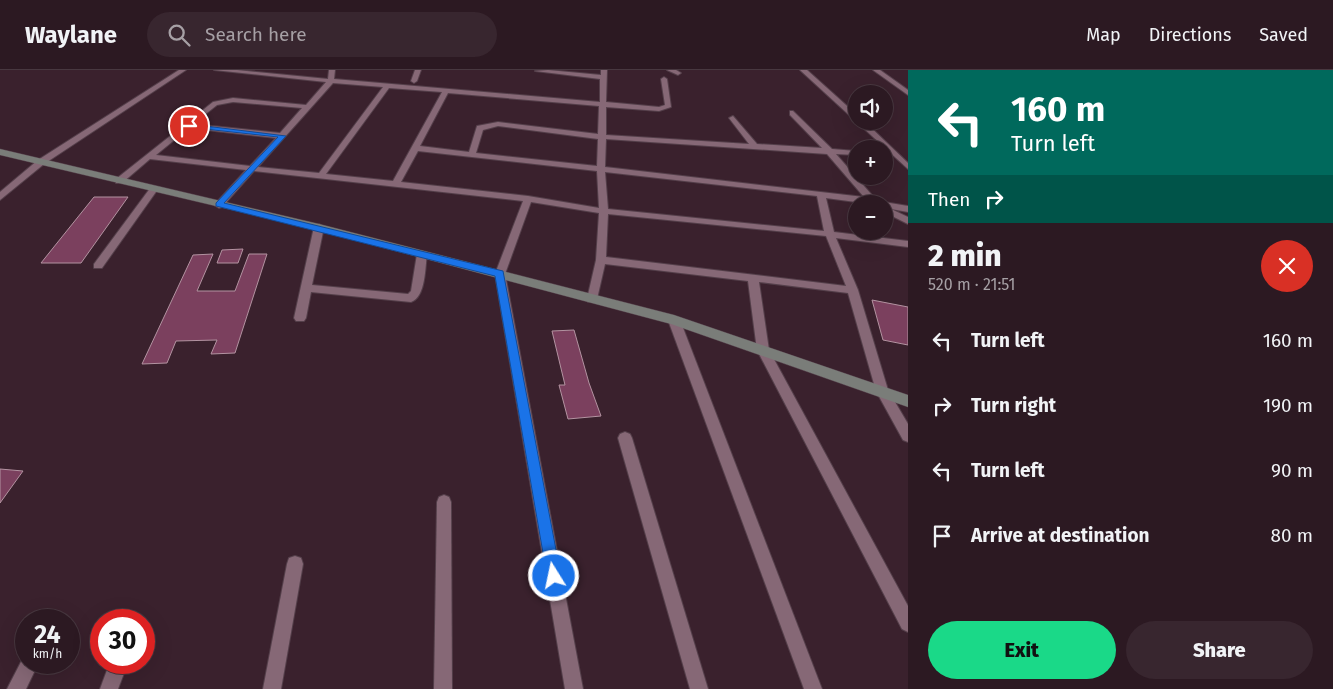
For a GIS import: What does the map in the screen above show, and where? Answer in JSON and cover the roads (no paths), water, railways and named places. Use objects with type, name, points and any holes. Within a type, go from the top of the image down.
[{"type":"street","points":[[0,197],[41,162],[183,70]]},
{"type":"street","points":[[217,70],[646,108],[666,108],[669,106],[664,79]]},
{"type":"street","points":[[219,204],[283,136],[331,81],[332,70]]},
{"type":"street","points":[[414,81],[418,70]]},
{"type":"street","points":[[670,70],[678,73]]},
{"type":"street","points":[[803,70],[848,111]]},
{"type":"street","points":[[876,70],[908,93]]},
{"type":"street","points":[[538,72],[604,73],[604,137],[601,168],[604,211],[600,260],[592,298]]},
{"type":"street","points":[[320,177],[387,86]]},
{"type":"street","points":[[395,185],[446,91]]},
{"type":"street","points":[[119,181],[215,103],[222,101],[309,107]]},
{"type":"street","points":[[793,113],[868,195]]},
{"type":"street","points":[[733,118],[755,147]]},
{"type":"street","points":[[472,154],[480,128],[498,124],[604,137],[848,153]]},
{"type":"street","points":[[189,126],[283,136]]},
{"type":"street","points":[[869,130],[908,167]]},
{"type":"street","points":[[416,148],[848,198]]},
{"type":"street","points":[[0,152],[319,228],[674,320],[908,400]]},
{"type":"street","points":[[150,156],[251,170],[528,199],[604,211],[830,234],[908,244]]},
{"type":"street","points":[[98,266],[154,189]]},
{"type":"street","points":[[821,194],[830,234],[853,290],[882,392],[908,436]]},
{"type":"street","points":[[528,199],[500,274],[574,689]]},
{"type":"street","points":[[893,206],[908,209]]},
{"type":"street","points":[[893,214],[908,221]]},
{"type":"street","points":[[300,318],[319,228]]},
{"type":"street","points":[[306,288],[411,298],[416,292],[422,254]]},
{"type":"street","points":[[600,260],[853,290]]},
{"type":"street","points":[[753,277],[763,350],[908,623]]},
{"type":"street","points":[[674,320],[813,689]]},
{"type":"street","points":[[624,438],[699,689]]},
{"type":"street","points":[[443,689],[444,502]]},
{"type":"street","points":[[272,689],[295,564]]},
{"type":"street","points":[[16,689],[24,674]]},
{"type":"street","points":[[109,689],[115,674]]}]
